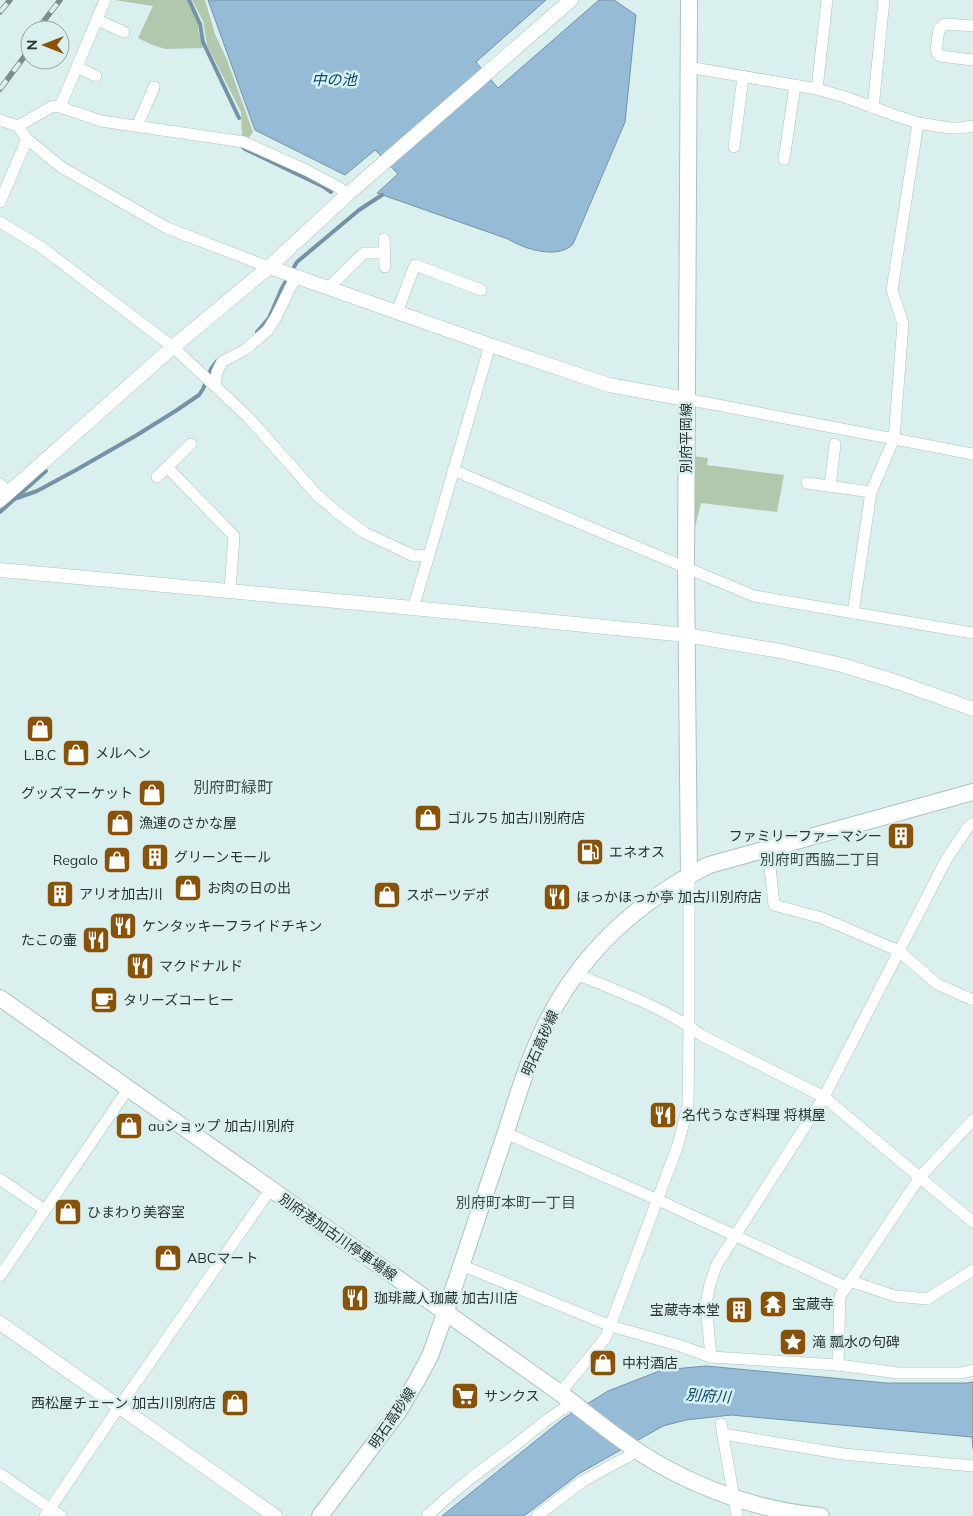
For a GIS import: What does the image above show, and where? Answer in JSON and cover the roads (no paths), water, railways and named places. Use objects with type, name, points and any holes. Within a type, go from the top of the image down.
[{"type":"main road","name":"別府平岡線","points":[[689,0],[686,399],[689,875]]},
{"type":"main road","name":"明石高砂線","points":[[320,1516],[398,1412],[430,1356],[522,1083],[543,1030],[576,974],[608,936],[630,915],[661,893],[709,865],[973,792]]},
{"type":"main road","name":"別府港加古川停車場線","points":[[0,998],[560,1393],[638,1451],[682,1476],[733,1497],[769,1508],[821,1516]]},
{"type":"street","points":[[60,107],[105,0]]},
{"type":"street","points":[[3,492],[268,267],[348,194],[572,0]]},
{"type":"street","points":[[816,90],[827,0]]},
{"type":"street","points":[[873,108],[884,0]]},
{"type":"street","points":[[96,20],[124,32]]},
{"type":"street","points":[[973,26],[946,24],[939,29],[936,50],[940,56],[973,60]]},
{"type":"street","points":[[76,67],[96,76]]},
{"type":"street","points":[[688,67],[845,97],[918,123],[950,128],[973,126]]},
{"type":"street","points":[[734,147],[743,77]]},
{"type":"street","points":[[784,159],[795,86]]},
{"type":"street","points":[[137,126],[154,88]]},
{"type":"street","points":[[18,126],[53,106],[101,121],[244,142],[306,170],[348,194]]},
{"type":"street","points":[[0,120],[18,126],[26,139],[61,167],[167,228],[268,267],[490,345],[609,385],[973,454]]},
{"type":"street","points":[[852,613],[871,492],[894,439],[903,324],[892,290],[918,123]]},
{"type":"street","points":[[0,202],[26,139]]},
{"type":"street","points":[[0,222],[41,247],[173,347],[248,417],[317,495],[339,514],[365,533],[414,556],[429,555]]},
{"type":"street","points":[[384,239],[385,267]]},
{"type":"street","points":[[328,288],[364,253],[384,253]]},
{"type":"street","points":[[397,312],[415,265],[481,290]]},
{"type":"street","points":[[215,386],[216,372],[222,362],[246,349],[268,330],[296,276]]},
{"type":"street","points":[[413,608],[490,345]]},
{"type":"street","points":[[157,477],[191,444]]},
{"type":"street","points":[[830,486],[835,444]]},
{"type":"street","points":[[167,466],[234,536],[230,590]]},
{"type":"street","points":[[453,470],[754,596],[973,633]]},
{"type":"street","points":[[807,483],[871,492]]},
{"type":"street","points":[[0,570],[230,590],[686,635],[780,651],[842,665],[973,709]]},
{"type":"street","points":[[710,1357],[706,1304],[717,1264],[824,1097],[946,860],[968,827],[973,823]]},
{"type":"street","points":[[768,848],[774,905],[822,918],[899,951],[937,984],[973,1000]]},
{"type":"street","points":[[560,1393],[606,1337],[611,1326],[678,1145],[688,1106],[689,875]]},
{"type":"street","points":[[576,974],[639,1000],[689,1025],[709,1039],[824,1097],[973,1222]]},
{"type":"street","points":[[0,1276],[128,1089]]},
{"type":"street","points":[[838,1365],[840,1296],[920,1177],[973,1120]]},
{"type":"street","points":[[506,1133],[658,1200],[734,1236],[848,1284],[895,1296],[927,1299],[973,1270]]},
{"type":"street","points":[[0,1179],[45,1210]]},
{"type":"street","points":[[48,1512],[270,1190]]},
{"type":"street","points":[[461,1265],[611,1326],[681,1346],[710,1357],[838,1365],[898,1372],[961,1373],[973,1370]]},
{"type":"street","points":[[0,1323],[276,1516]]},
{"type":"street","points":[[426,1516],[444,1499],[497,1458],[560,1410],[574,1403]]},
{"type":"street","points":[[737,1516],[722,1429],[843,1454],[973,1466]]},
{"type":"street","points":[[544,1514],[583,1481],[638,1451]]},
{"type":"street","points":[[0,1474],[48,1512],[61,1516]]},
{"type":"water","name":"中の池","points":[[208,0],[546,0],[476,62],[498,88],[599,0],[614,0],[636,15],[625,122],[573,244],[567,249],[559,251],[550,252],[532,249],[377,193],[398,174],[375,150],[345,175],[255,130]]},
{"type":"water","name":"別府川","points":[[706,1366],[886,1383],[973,1382],[973,1449],[972,1437],[731,1415],[686,1420],[663,1426],[580,1473],[524,1516],[442,1516],[564,1418],[608,1391],[662,1370]]},
{"type":"waterway","points":[[189,0],[200,24],[203,42],[239,118]]},
{"type":"waterway","points":[[241,145],[245,149],[331,192]]},
{"type":"waterway","points":[[257,332],[269,318],[282,288],[297,262],[359,210],[382,195]]},
{"type":"waterway","points":[[17,498],[37,491],[76,470],[137,435],[199,395],[211,369],[217,361]]},
{"type":"waterway","points":[[0,512],[46,471]]},
{"type":"railway","points":[[0,12],[10,0]]},
{"type":"railway","points":[[45,20],[60,0]]},
{"type":"railway","points":[[0,89],[20,62]]},
{"type":"place","name":"L.B.C","points":[[40,729]]},
{"type":"place","name":"メルヘン","points":[[76,753]]},
{"type":"place","name":"グッズマーケット","points":[[152,793]]},
{"type":"place","name":"ゴルフ5 加古川別府店","points":[[428,818]]},
{"type":"place","name":"漁連のさかな屋","points":[[120,823]]},
{"type":"place","name":"ファミリーファーマシー","points":[[901,836]]},
{"type":"place","name":"エネオス","points":[[590,852]]},
{"type":"place","name":"グリーンモール","points":[[155,857]]},
{"type":"place","name":"Regalo","points":[[117,860]]},
{"type":"place","name":"お肉の日の出","points":[[188,888]]},
{"type":"place","name":"アリオ加古川","points":[[60,894]]},
{"type":"place","name":"スポーツデポ","points":[[387,895]]},
{"type":"place","name":"ほっかほっか亭 加古川別府店","points":[[557,897]]},
{"type":"place","name":"ケンタッキーフライドチキン","points":[[123,926]]},
{"type":"place","name":"たこの壷","points":[[96,940]]},
{"type":"place","name":"マクドナルド","points":[[140,966]]},
{"type":"place","name":"タリーズコーヒー","points":[[104,1000]]},
{"type":"place","name":"名代うなぎ料理 将棋屋","points":[[663,1115]]},
{"type":"place","name":"auショップ 加古川別府","points":[[129,1126]]},
{"type":"place","name":"ひまわり美容室","points":[[68,1212]]},
{"type":"place","name":"ABCマート","points":[[168,1258]]},
{"type":"place","name":"珈琲蔵人珈蔵 加古川店","points":[[355,1298]]},
{"type":"place","name":"宝蔵寺","points":[[773,1304]]},
{"type":"place","name":"宝蔵寺本堂","points":[[739,1310]]},
{"type":"place","name":"滝 瓢水の句碑","points":[[793,1342]]},
{"type":"place","name":"中村酒店","points":[[603,1363]]},
{"type":"place","name":"サンクス","points":[[465,1396]]},
{"type":"place","name":"西松屋チェーン 加古川別府店","points":[[235,1403]]},
{"type":"district","name":"別府町緑町","points":[[233,787]]},
{"type":"district","name":"別府町西脇二丁目","points":[[820,860]]},
{"type":"district","name":"別府町本町一丁目","points":[[516,1203]]}]
